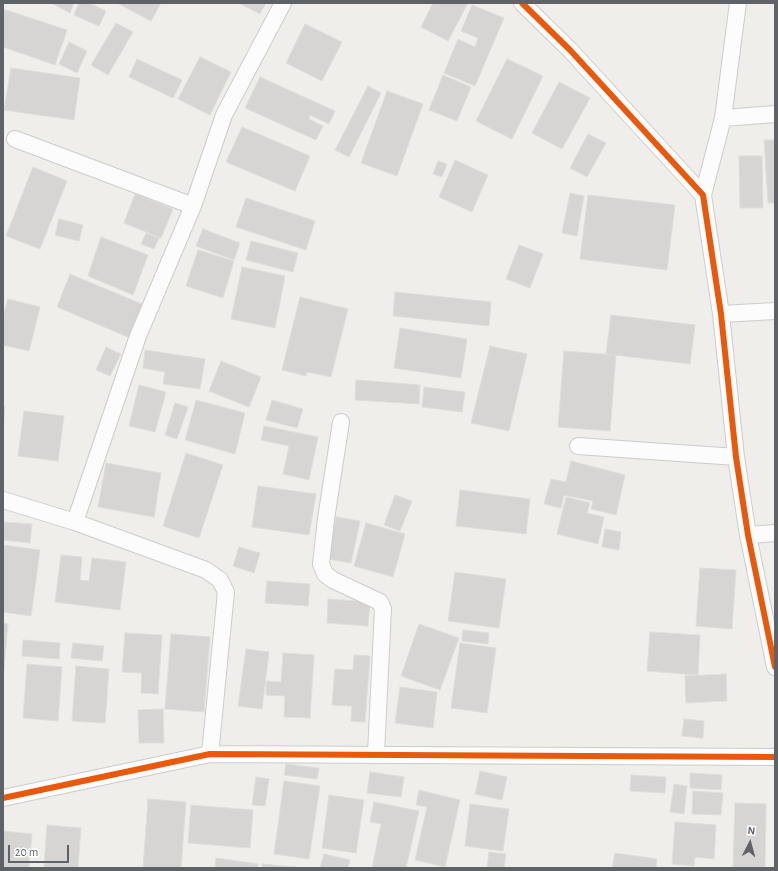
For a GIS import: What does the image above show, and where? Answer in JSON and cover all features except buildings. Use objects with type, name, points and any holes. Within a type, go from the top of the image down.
[{"type":"street","points":[[75,522],[138,336],[192,206],[224,115],[282,3]]},
{"type":"street","points":[[522,3],[570,50],[703,195]]},
{"type":"street","points":[[738,3],[723,118],[703,195],[721,314],[736,457],[748,535],[775,667]]},
{"type":"street","points":[[723,118],[775,114]]},
{"type":"street","points":[[14,140],[192,206]]},
{"type":"street","points":[[721,314],[775,311]]},
{"type":"street","points":[[341,422],[321,564],[325,574],[333,580],[380,602],[383,609],[376,754]]},
{"type":"street","points":[[578,446],[736,457]]},
{"type":"street","points":[[3,500],[75,522],[206,570],[220,580],[226,592],[210,754]]},
{"type":"street","points":[[748,535],[775,533]]},
{"type":"street","points":[[3,798],[210,754],[775,757]]},
{"type":"cycle path","points":[[522,3],[570,50],[703,195],[721,314],[736,457],[748,535],[775,667]]},
{"type":"cycle path","points":[[3,798],[210,754],[775,757]]}]
